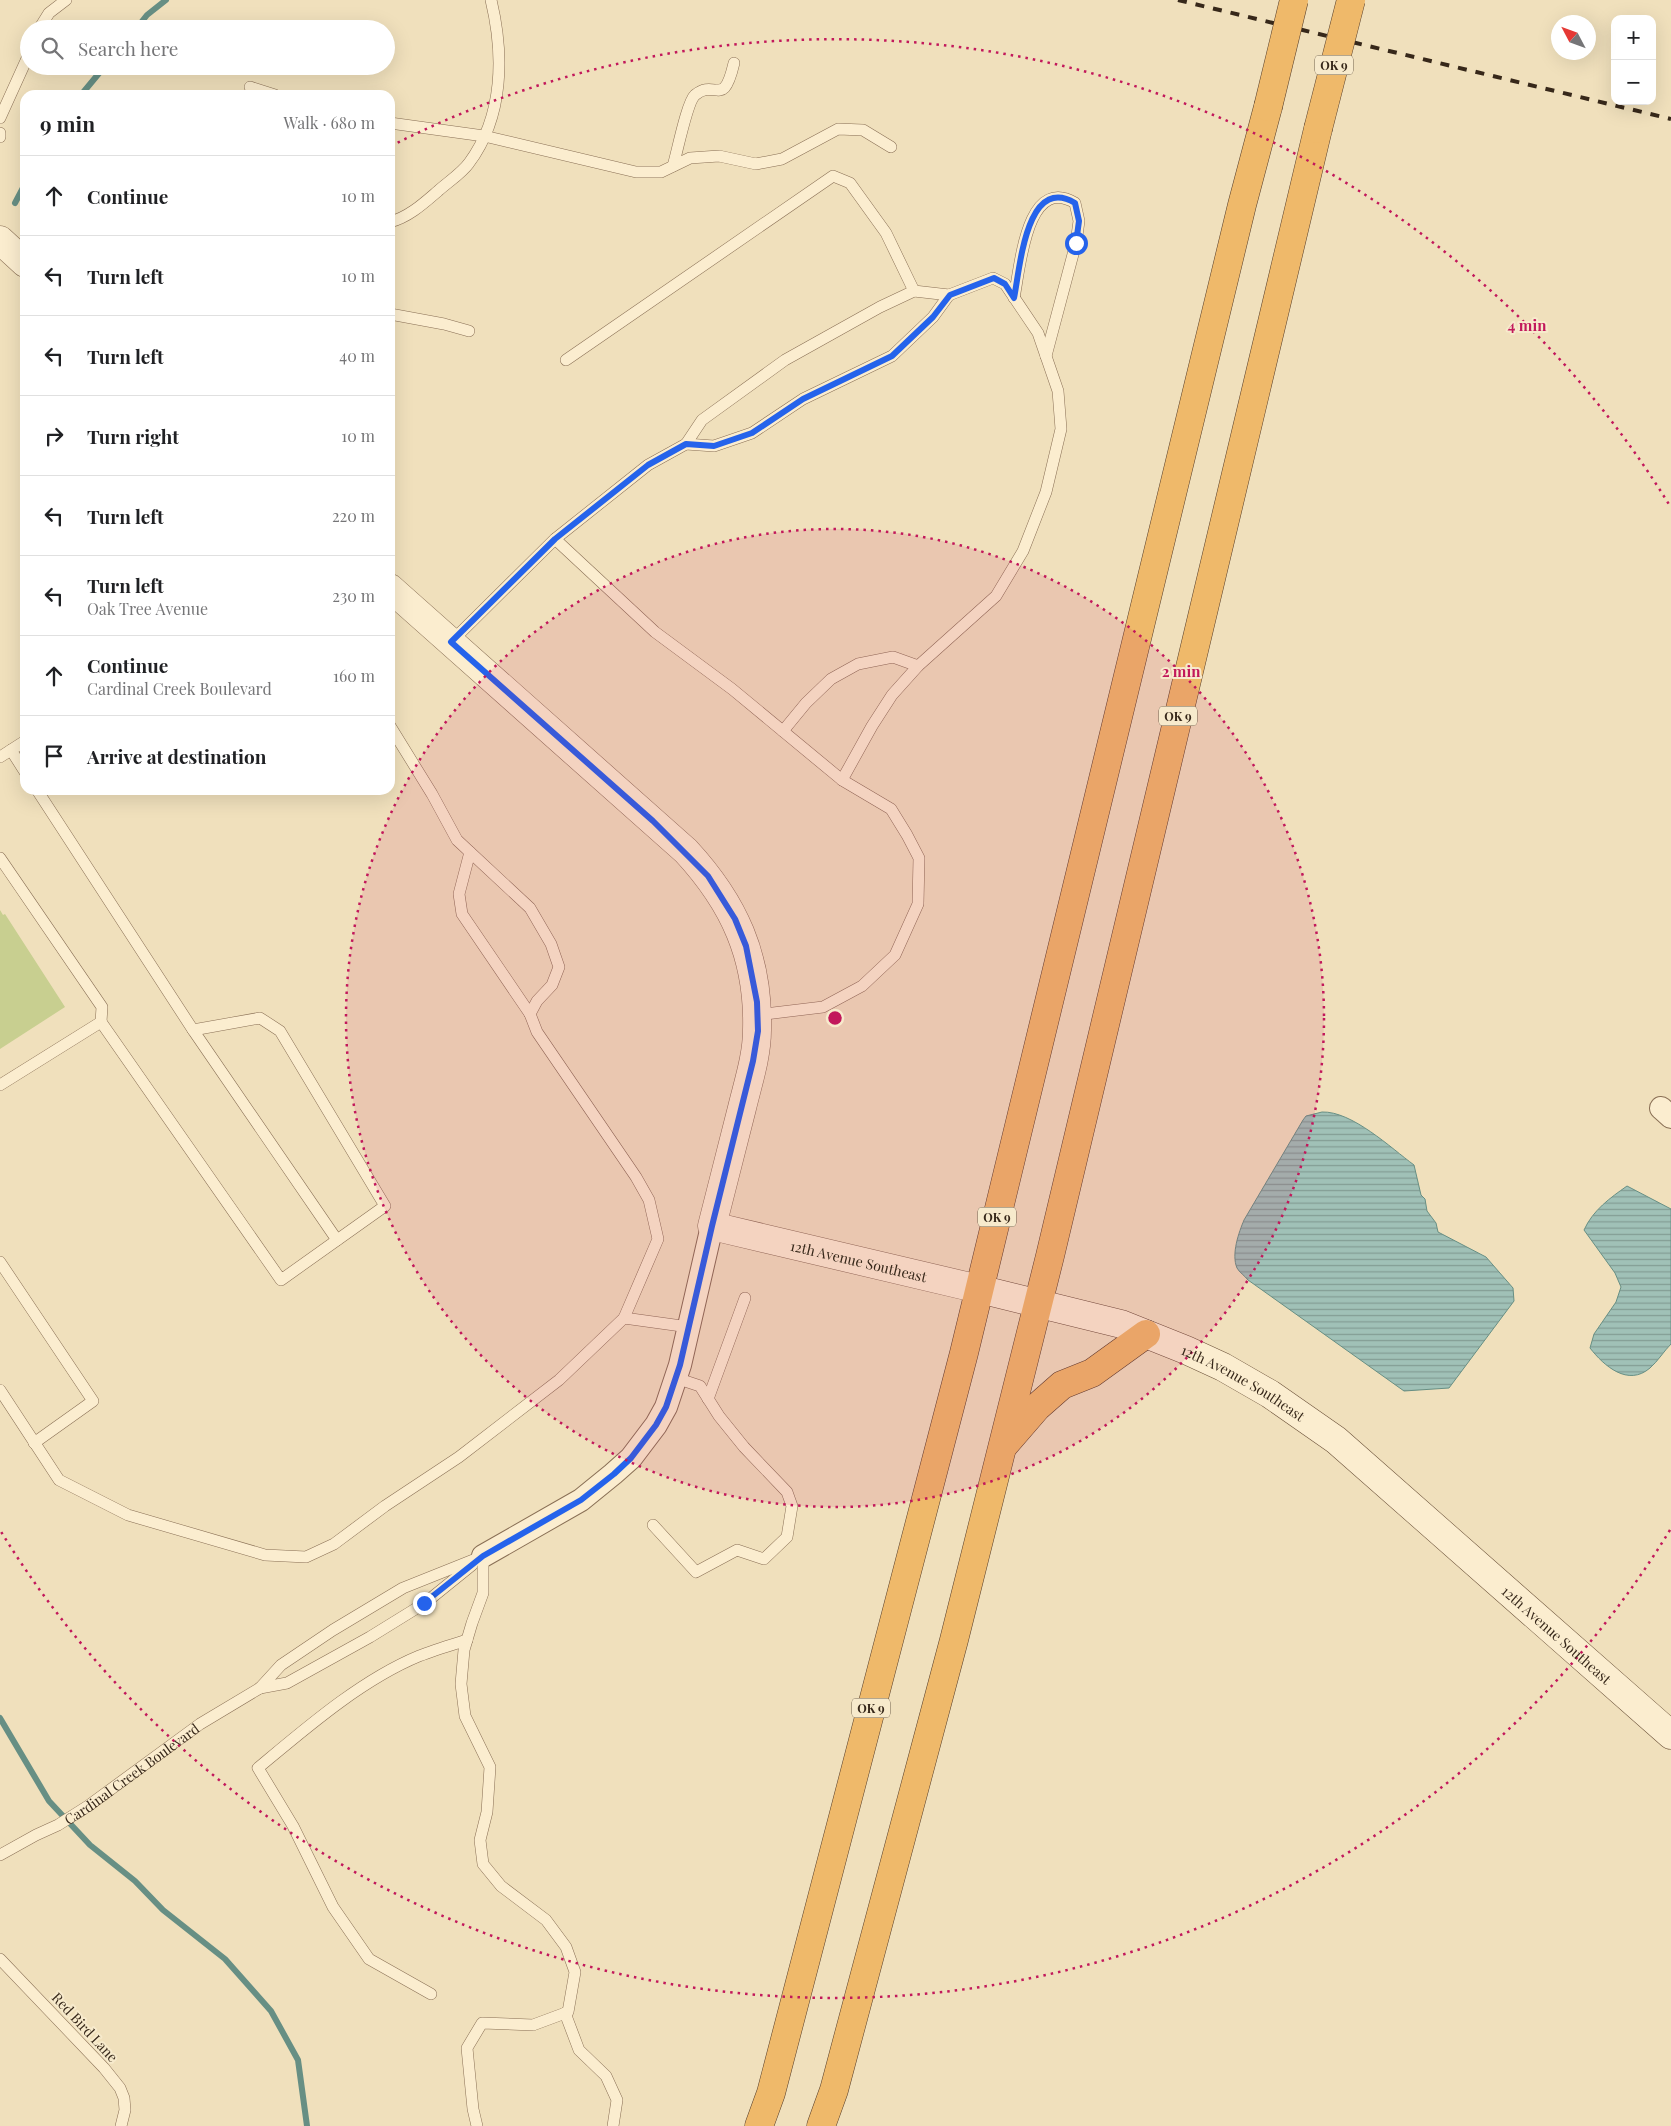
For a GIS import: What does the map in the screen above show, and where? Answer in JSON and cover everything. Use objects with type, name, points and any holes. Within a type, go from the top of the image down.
[{"type":"highway","name":"OK 9","points":[[759,2126],[771,2093],[979,1289],[1240,214],[1294,0]]},
{"type":"highway","name":"OK 9","points":[[821,2126],[834,2090],[954,1640],[1038,1304],[1318,129],[1351,0]]},
{"type":"highway","points":[[1001,1449],[1037,1408],[1062,1385],[1092,1373],[1146,1334]]},
{"type":"street","points":[[0,240],[20,258]]},
{"type":"street","points":[[395,592],[653,821],[708,876],[735,919],[746,946],[757,1002],[758,1031],[753,1061],[712,1226]]},
{"type":"street","name":"12th Avenue Southeast","points":[[712,1226],[1120,1324],[1186,1350],[1247,1379],[1302,1414],[1336,1440],[1668,1727]]},
{"type":"street","name":"Cardinal Creek Boulevard","points":[[483,1556],[581,1500],[631,1458],[656,1425],[666,1407],[676,1378],[690,1327],[712,1226]]},
{"type":"lane","points":[[45,20],[49,13],[66,0]]},
{"type":"lane","points":[[395,220],[418,208],[469,163],[490,124],[499,88],[498,49],[491,0]]},
{"type":"lane","points":[[673,166],[689,107],[694,96],[705,90],[718,91],[726,88],[730,82],[734,63]]},
{"type":"lane","points":[[0,118],[20,74]]},
{"type":"lane","points":[[250,87],[259,90]]},
{"type":"lane","points":[[395,124],[484,136],[636,172],[661,172],[690,158],[719,156],[756,164],[782,159],[838,129],[862,130],[891,147]]},
{"type":"lane","points":[[566,360],[833,176],[850,183],[855,190],[886,234],[914,290]]},
{"type":"lane","points":[[1014,298],[1030,223],[1036,210],[1049,199],[1064,197],[1075,203],[1079,221],[1076,243],[1046,356]]},
{"type":"lane","points":[[451,642],[555,539],[648,465],[686,444],[702,420],[785,360],[880,306],[914,290],[950,295],[994,278],[1005,284],[1038,333],[1058,391],[1061,429],[1046,492],[1023,551],[996,596],[918,666],[892,695],[872,726],[842,780]]},
{"type":"lane","points":[[686,444],[714,446],[752,433],[803,399],[892,356],[933,317],[950,295]]},
{"type":"lane","points":[[395,315],[469,331]]},
{"type":"lane","points":[[555,539],[656,632],[732,689],[842,780],[891,809],[919,858],[918,904],[895,954],[862,986],[823,1007],[757,1015]]},
{"type":"lane","points":[[783,731],[806,703],[831,679],[858,664],[893,657],[918,666]]},
{"type":"lane","points":[[395,734],[432,794],[457,840],[530,908],[551,944],[559,967],[552,985],[537,1001],[530,1014]]},
{"type":"lane","points":[[0,757],[20,744]]},
{"type":"lane","points":[[11,750],[20,764]]},
{"type":"lane","points":[[40,795],[193,1030],[337,1240]]},
{"type":"lane","points":[[0,1390],[59,1480],[128,1515],[266,1555],[306,1557],[334,1544],[385,1506],[458,1457],[559,1380],[624,1318],[658,1239],[650,1200],[537,1032],[530,1014],[462,914],[459,894],[470,852]]},
{"type":"lane","points":[[0,858],[102,1007],[101,1022],[281,1280],[385,1206],[280,1031],[260,1018],[193,1030]]},
{"type":"lane","points":[[0,1085],[101,1022]]},
{"type":"lane","points":[[0,1262],[93,1401],[34,1443]]},
{"type":"lane","points":[[708,1399],[745,1298]]},
{"type":"lane","points":[[624,1318],[690,1327]]},
{"type":"lane","points":[[653,1525],[696,1572],[737,1550],[764,1559],[787,1537],[792,1506],[787,1492],[744,1448],[719,1416],[700,1386],[676,1378]]},
{"type":"lane","points":[[477,2126],[467,2048],[482,2023],[533,2026],[568,2012],[575,1972],[566,1947],[546,1920],[501,1886],[483,1864],[480,1840],[487,1812],[490,1767],[466,1716],[461,1684],[467,1640],[483,1594],[483,1556]]},
{"type":"lane","name":"Cardinal Creek Boulevard","points":[[0,1855],[50,1829],[88,1806],[200,1724],[260,1688],[281,1665],[333,1630],[404,1588],[483,1556]]},
{"type":"lane","name":"Cardinal Creek Boulevard","points":[[260,1688],[287,1682],[370,1637],[424,1603],[483,1556]]},
{"type":"lane","points":[[431,1994],[369,1959],[333,1906],[293,1826],[258,1768],[317,1718],[370,1683],[418,1656],[467,1640]]},
{"type":"lane","name":"Red Bird Lane","points":[[0,1959],[104,2068],[120,2088],[124,2098],[125,2110],[121,2126]]},
{"type":"lane","points":[[565,2013],[579,2050],[606,2076],[617,2100],[614,2126]]},
{"type":"green space","points":[[0,910],[3,915],[5,914],[65,1007],[0,1049]]},
{"type":"water","points":[[1322,1112],[1346,1117],[1383,1140],[1414,1165],[1421,1195],[1425,1199],[1427,1211],[1436,1223],[1438,1232],[1486,1257],[1513,1288],[1514,1301],[1449,1388],[1404,1391],[1248,1280],[1237,1268],[1235,1250],[1244,1220],[1303,1120],[1306,1116]]},
{"type":"water","points":[[1627,1186],[1671,1209],[1671,1344],[1650,1368],[1642,1373],[1633,1375],[1625,1375],[1609,1367],[1590,1348],[1594,1334],[1616,1302],[1621,1287],[1615,1273],[1584,1230],[1597,1210]]},
{"type":"waterway","points":[[143,20],[166,0]]},
{"type":"waterway","points":[[85,90],[98,75]]},
{"type":"waterway","points":[[15,203],[20,194]]},
{"type":"waterway","points":[[0,1718],[49,1801],[90,1845],[135,1881],[163,1910],[225,1959],[271,2011],[298,2060],[307,2126]]},
{"type":"railway","points":[[1178,0],[1671,119]]},
{"type":"route","points":[[424,1603],[483,1556],[581,1500],[631,1458],[656,1425],[666,1407],[674,1384],[690,1327],[712,1226],[753,1061],[758,1031],[757,1002],[746,946],[735,919],[708,876],[653,821],[451,642],[555,539],[648,465],[686,444],[714,446],[752,433],[803,399],[892,356],[933,317],[950,295],[994,278],[1005,284],[1014,298],[1030,223],[1036,210],[1049,199],[1064,197],[1075,203],[1079,221],[1076,243]]}]
